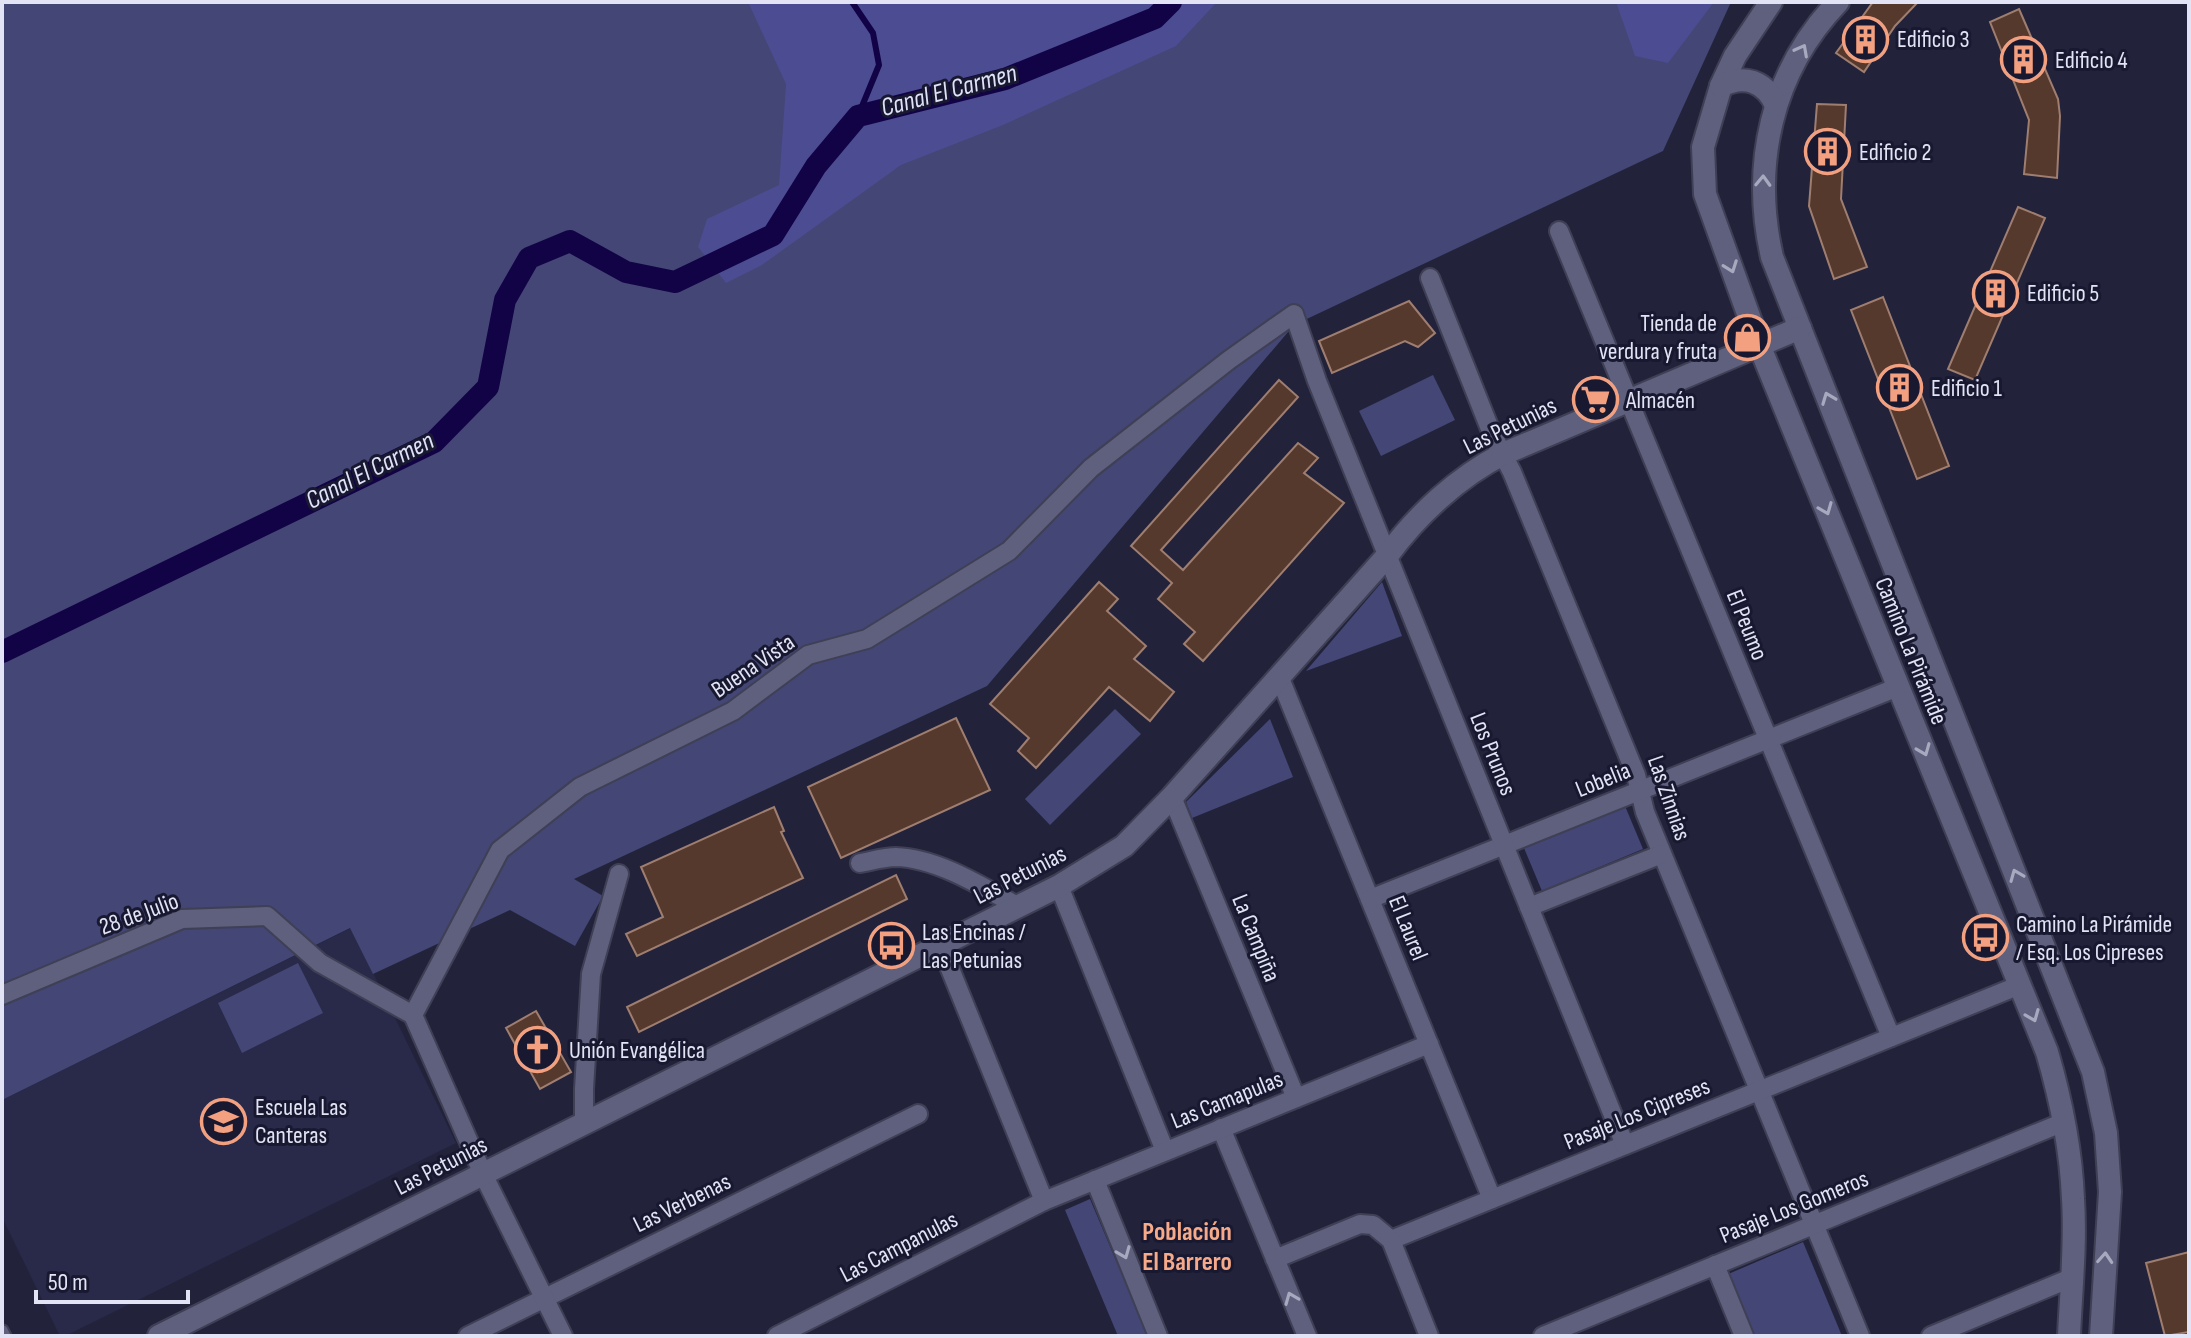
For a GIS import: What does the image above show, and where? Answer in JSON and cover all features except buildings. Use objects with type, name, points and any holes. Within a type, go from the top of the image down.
[{"type":"street","name":"Camino La Pirámide","points":[[1771,2],[1741,47],[1721,86],[1703,147],[1705,194],[1760,347],[2047,1052],[2064,1122],[2073,1200],[2069,1336]]},
{"type":"street","name":"Camino La Pirámide","points":[[1838,2],[1813,31],[1776,105],[1764,155],[1763,206],[1772,257],[2093,1072],[2106,1133],[2110,1177],[2101,1336]]},
{"type":"street","points":[[1721,86],[1739,79],[1756,82],[1766,89],[1776,105]]},
{"type":"street","name":"El Peumo","points":[[1559,231],[1891,1037]]},
{"type":"street","name":"Las Zinnias","points":[[1430,278],[1492,434],[1512,472],[1607,702],[1645,812],[1860,1336]]},
{"type":"street","name":"Buena Vista","points":[[413,1015],[500,850],[580,787],[733,711],[808,655],[867,639],[1009,551],[1091,468],[1229,360],[1294,314],[1317,381]]},
{"type":"street","name":"Las Petunias","points":[[159,1336],[1059,886],[1124,846],[1172,797],[1401,537],[1473,469],[1800,328]]},
{"type":"street","name":"Los Prunos","points":[[1317,381],[1625,1145]]},
{"type":"street","name":"El Laurel","points":[[1279,676],[1492,1199]]},
{"type":"street","name":"Lobelia","points":[[1370,899],[1898,687]]},
{"type":"street","name":"La Campiña","points":[[1172,797],[1296,1098]]},
{"type":"street","points":[[1529,907],[1662,854]]},
{"type":"street","points":[[860,863],[897,857],[926,864],[964,877],[1017,906]]},
{"type":"street","points":[[584,1121],[591,974],[619,874]]},
{"type":"street","points":[[1059,886],[1165,1151]]},
{"type":"street","name":"28 de Julio","points":[[2,995],[182,919],[267,916],[320,963],[413,1015]]},
{"type":"street","points":[[940,944],[1044,1201]]},
{"type":"street","name":"Pasaje Los Cipreses","points":[[1391,1240],[2020,985]]},
{"type":"street","points":[[413,1015],[483,1174],[563,1336]]},
{"type":"street","name":"Las Camapulas","points":[[1044,1201],[1429,1044]]},
{"type":"street","name":"Las Verbenas","points":[[468,1336],[918,1114]]},
{"type":"street","name":"Pasaje Los Gomeros","points":[[1543,1336],[2064,1122]]},
{"type":"street","points":[[1221,1128],[1307,1336]]},
{"type":"street","points":[[1095,1180],[1158,1336]]},
{"type":"street","name":"Las Campanulas","points":[[777,1336],[1044,1201]]},
{"type":"street","points":[[1275,1259],[1364,1223],[1377,1227],[1391,1240],[1429,1336]]},
{"type":"street","points":[[1715,1265],[1744,1336]]},
{"type":"street","points":[[1931,1336],[2071,1278]]},
{"type":"shaded area","points":[[2,2],[1731,2],[1663,151],[1294,325],[987,686],[574,879],[603,896],[575,946],[510,910],[373,974],[350,928],[2,1100]]},
{"type":"shaded area","points":[[748,2],[1217,2],[1176,46],[1003,125],[901,165],[762,265],[726,283],[698,247],[707,219],[779,185],[786,84]]},
{"type":"shaded area","points":[[1616,2],[1714,2],[1668,63],[1635,56]]},
{"type":"shaded area","points":[[1433,375],[1455,420],[1381,456],[1359,411]]},
{"type":"shaded area","points":[[1382,582],[1402,636],[1306,671]]},
{"type":"shaded area","points":[[1115,709],[1141,734],[1050,825],[1025,799]]},
{"type":"shaded area","points":[[1270,719],[1293,777],[1192,818],[1186,802]]},
{"type":"shaded area","points":[[1625,806],[1643,849],[1542,891],[1524,848]]},
{"type":"shaded area","name":"Escuela Las Canteras","points":[[351,928],[456,1143],[60,1336],[2,1217],[2,1100]]},
{"type":"shaded area","points":[[298,963],[323,1013],[242,1053],[218,1003]]},
{"type":"shaded area","points":[[1090,1199],[1148,1336],[1118,1336],[1065,1210]]},
{"type":"shaded area","points":[[1803,1242],[1842,1336],[1751,1336],[1726,1275]]},
{"type":"waterway","points":[[852,2],[873,33],[879,65],[858,116]]},
{"type":"waterway","name":"Canal El Carmen","points":[[2,652],[434,442],[488,387],[505,300],[529,258],[570,241],[626,272],[675,282],[773,235],[816,166],[858,116],[1005,79],[1155,18],[1171,2]]},
{"type":"place","name":"Edificio 3","points":[[1866,39]]},
{"type":"place","name":"Edificio 4","points":[[2024,60]]},
{"type":"place","name":"Edificio 2","points":[[1828,152]]},
{"type":"place","name":"Edificio 5","points":[[1996,293]]},
{"type":"place","name":"Tienda de verdura y fruta","points":[[1748,337]]},
{"type":"place","name":"Edificio 1","points":[[1900,388]]},
{"type":"place","name":"Almacén","points":[[1595,400]]},
{"type":"place","name":"Camino La Pirámide / Esq. Los Cipreses","points":[[1985,938]]},
{"type":"place","name":"Las Encinas / Las Petunias","points":[[891,946]]},
{"type":"place","name":"Unión Evangélica","points":[[538,1050]]},
{"type":"place","name":"Escuela Las Canteras","points":[[224,1121]]},
{"type":"district","name":"Población El Barrero","points":[[1187,1247]]}]
